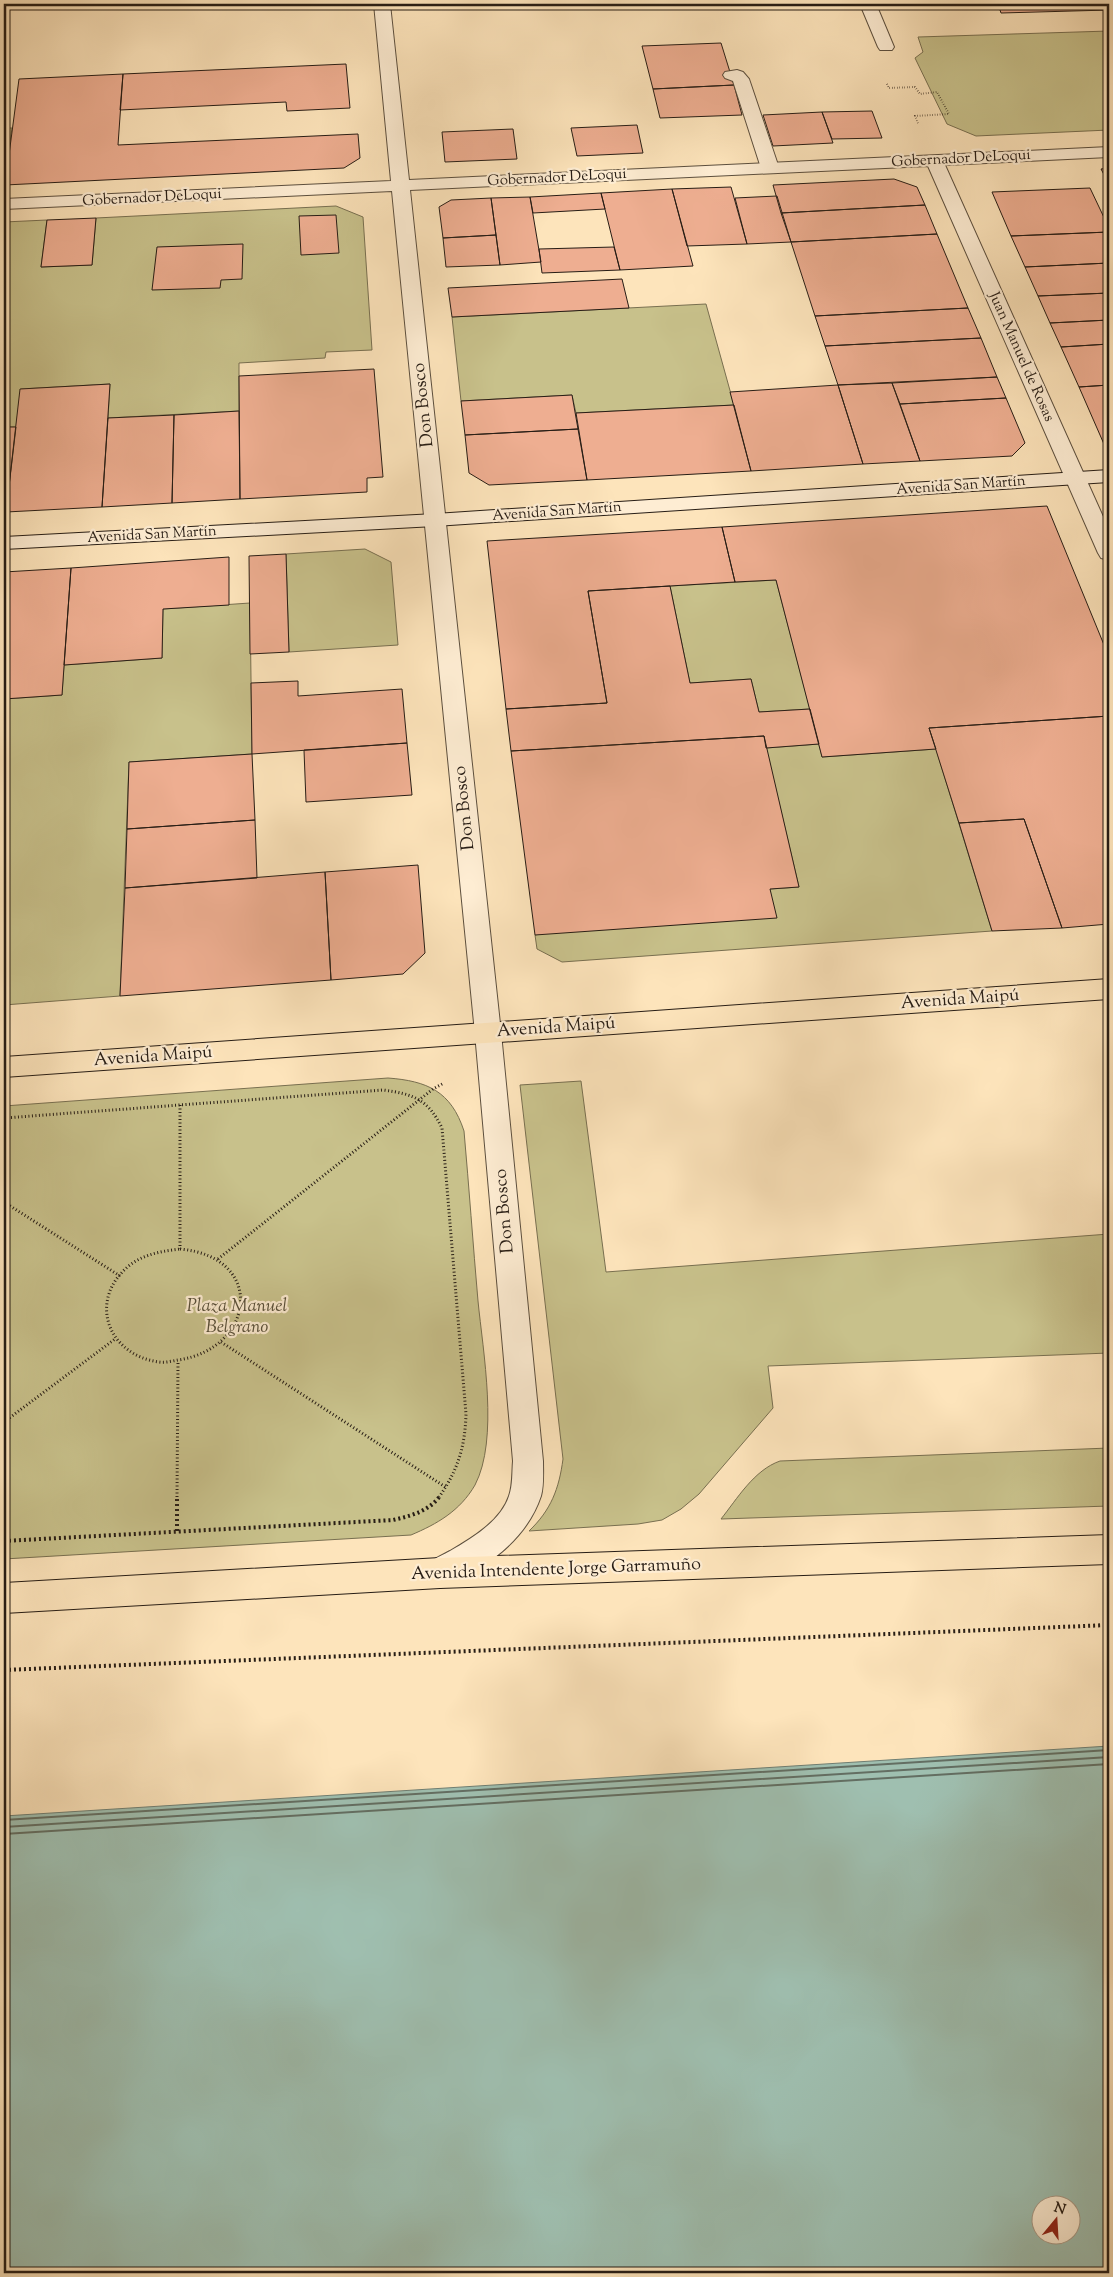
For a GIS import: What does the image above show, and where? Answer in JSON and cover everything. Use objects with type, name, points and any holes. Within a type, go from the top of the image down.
[{"type":"main road","name":"Avenida Maipú","points":[[4,1067],[1109,989]]},
{"type":"main road","name":"Avenida Intendente Jorge Garramuño","points":[[4,1598],[440,1573],[1109,1549]]},
{"type":"street","name":"Don Bosco","points":[[382,4],[488,1033],[528,1470],[525,1496],[508,1526],[478,1553],[440,1573]]},
{"type":"street","points":[[868,4],[886,47]]},
{"type":"street","points":[[731,75],[737,75],[742,79],[770,168]]},
{"type":"street","name":"Gobernador DeLoqui","points":[[4,204],[1109,152]]},
{"type":"street","name":"Juan Manuel de Rosas","points":[[934,160],[1109,553]]},
{"type":"street","name":"Avenida San Martín","points":[[4,543],[436,520],[1109,476]]},
{"type":"path","points":[[886,82],[889,88],[915,87],[920,94],[937,92],[949,114],[915,116],[918,123],[909,123]]},
{"type":"path","points":[[4,1118],[383,1090],[413,1095],[420,1099],[436,1113],[442,1128],[466,1414],[466,1441],[460,1466],[447,1488],[433,1505],[414,1515],[393,1520],[4,1541]]},
{"type":"path","points":[[218,1259],[420,1099]]},
{"type":"path","points":[[180,1105],[180,1249]]},
{"type":"path","points":[[4,1202],[120,1276]]},
{"type":"path","points":[[180,1249],[200,1251],[218,1259],[232,1271],[241,1288],[242,1306],[235,1326],[221,1342],[202,1355],[178,1362],[160,1363],[142,1359],[126,1351],[114,1340],[107,1325],[106,1308],[110,1292],[120,1276],[136,1262],[157,1252],[180,1249]]},
{"type":"path","points":[[4,1422],[114,1340]]},
{"type":"path","points":[[221,1342],[447,1488]]},
{"type":"path","points":[[177,1531],[178,1362]]},
{"type":"path","points":[[4,1670],[1109,1625]]},
{"type":"green space","points":[[1109,31],[1109,130],[976,136],[947,124],[915,58],[923,52],[918,37]]},
{"type":"green space","points":[[4,128],[12,128],[4,185]]},
{"type":"green space","points":[[336,206],[363,217],[372,350],[326,352],[325,358],[239,363],[239,411],[108,418],[110,384],[21,389],[16,427],[4,427],[4,222],[47,220],[41,267],[92,265],[96,218]]},
{"type":"green space","points":[[706,304],[734,405],[576,413],[572,395],[461,401],[452,317]]},
{"type":"green space","points":[[365,549],[391,562],[398,645],[289,652],[286,554]]},
{"type":"green space","points":[[776,580],[810,709],[759,712],[751,679],[690,683],[670,586]]},
{"type":"green space","points":[[250,603],[252,754],[129,762],[120,996],[4,1005],[4,699],[62,695],[64,665],[162,658],[163,609]]},
{"type":"green space","points":[[819,744],[822,757],[936,749],[992,931],[562,962],[537,949],[535,935],[770,889],[799,887],[766,748]]},
{"type":"green space","name":"Plaza Manuel Belgrano","points":[[388,1078],[402,1079],[426,1086],[445,1097],[459,1117],[464,1131],[478,1301],[486,1370],[488,1420],[482,1466],[475,1485],[469,1494],[447,1516],[411,1535],[4,1559],[4,1106]]},
{"type":"green space","points":[[581,1081],[606,1272],[1109,1234],[1109,1353],[768,1366],[773,1408],[699,1494],[681,1509],[662,1520],[638,1524],[529,1531],[543,1515],[553,1498],[563,1459],[520,1085]]},
{"type":"green space","points":[[1109,1448],[1109,1506],[721,1519],[754,1478],[771,1465],[780,1461]]},
{"type":"water","points":[[1109,1746],[1109,2273],[4,2273],[4,1816]]},
{"type":"building","points":[[998,4],[1109,4],[1109,10],[1001,13]]},
{"type":"building","points":[[721,43],[734,85],[653,89],[642,46]]},
{"type":"building","points":[[346,64],[350,108],[287,111],[286,102],[120,110],[123,74]]},
{"type":"building","points":[[123,74],[118,145],[358,134],[360,158],[344,168],[5,185],[19,79]]},
{"type":"building","points":[[734,85],[742,115],[660,118],[653,89]]},
{"type":"building","points":[[872,111],[882,138],[832,139],[822,112]]},
{"type":"building","points":[[822,112],[833,143],[773,146],[763,115]]},
{"type":"building","points":[[637,125],[643,153],[577,156],[571,128]]},
{"type":"building","points":[[513,129],[517,159],[445,162],[442,132]]},
{"type":"building","points":[[1109,168],[1109,184],[1101,169]]},
{"type":"building","points":[[894,179],[917,187],[925,205],[781,213],[773,185]]},
{"type":"building","points":[[731,187],[747,244],[687,246],[672,189]]},
{"type":"building","points":[[1090,188],[1109,228],[1109,232],[1011,236],[992,192]]},
{"type":"building","points":[[672,189],[693,266],[620,270],[601,193]]},
{"type":"building","points":[[601,193],[605,209],[533,213],[530,197]]},
{"type":"building","points":[[777,196],[791,242],[747,244],[735,198]]},
{"type":"building","points":[[530,197],[541,262],[500,265],[491,198]]},
{"type":"building","points":[[491,198],[496,235],[443,238],[439,207],[451,200]]},
{"type":"building","points":[[925,205],[937,234],[791,242],[781,213]]},
{"type":"building","points":[[336,215],[339,253],[301,255],[299,216]]},
{"type":"building","points":[[96,218],[92,265],[41,267],[47,220]]},
{"type":"building","points":[[1109,232],[1109,263],[1025,267],[1011,236]]},
{"type":"building","points":[[937,234],[968,308],[815,316],[791,242]]},
{"type":"building","points":[[496,235],[500,265],[446,267],[443,238]]},
{"type":"building","points":[[243,244],[242,279],[221,280],[220,288],[152,290],[157,247]]},
{"type":"building","points":[[614,247],[620,270],[542,273],[539,249]]},
{"type":"building","points":[[1109,263],[1109,293],[1038,296],[1025,267]]},
{"type":"building","points":[[622,279],[629,308],[452,317],[448,288]]},
{"type":"building","points":[[1109,293],[1109,320],[1050,323],[1038,296]]},
{"type":"building","points":[[968,308],[981,338],[825,346],[815,316]]},
{"type":"building","points":[[1109,320],[1109,344],[1061,347],[1050,323]]},
{"type":"building","points":[[981,338],[997,377],[838,385],[825,346]]},
{"type":"building","points":[[1109,344],[1109,385],[1079,387],[1061,347]]},
{"type":"building","points":[[374,369],[383,477],[367,478],[367,492],[240,499],[239,376]]},
{"type":"building","points":[[997,377],[1006,398],[900,404],[892,383]]},
{"type":"building","points":[[892,383],[920,461],[863,464],[838,385]]},
{"type":"building","points":[[110,384],[102,507],[6,512],[20,389]]},
{"type":"building","points":[[838,385],[863,464],[751,471],[730,392]]},
{"type":"building","points":[[1109,385],[1109,451],[1107,451],[1079,387]]},
{"type":"building","points":[[572,395],[578,429],[465,435],[461,401]]},
{"type":"building","points":[[1006,398],[1025,443],[1012,456],[920,461],[900,404]]},
{"type":"building","points":[[734,405],[751,471],[587,480],[576,413]]},
{"type":"building","points":[[239,411],[240,499],[172,503],[174,415]]},
{"type":"building","points":[[174,415],[172,503],[102,507],[108,418]]},
{"type":"building","points":[[4,427],[16,427],[6,512],[4,512]]},
{"type":"building","points":[[578,429],[587,480],[489,485],[469,473],[465,435]]},
{"type":"building","points":[[1047,506],[1109,657],[1109,716],[929,728],[936,749],[822,757],[776,580],[735,582],[722,527]]},
{"type":"building","points":[[722,527],[735,582],[588,591],[607,703],[506,709],[487,541]]},
{"type":"building","points":[[286,554],[289,652],[250,654],[249,556]]},
{"type":"building","points":[[229,557],[229,605],[163,609],[162,658],[64,665],[71,568]]},
{"type":"building","points":[[71,568],[62,695],[4,699],[4,572]]},
{"type":"building","points":[[670,586],[690,683],[751,679],[759,712],[810,709],[819,744],[766,748],[764,736],[511,751],[506,709],[607,703],[588,591]]},
{"type":"building","points":[[298,681],[298,696],[402,689],[407,743],[252,754],[251,683]]},
{"type":"building","points":[[1109,716],[1109,924],[1062,928],[1024,819],[959,823],[929,728]]},
{"type":"building","points":[[764,736],[799,887],[770,889],[777,918],[535,935],[511,751]]},
{"type":"building","points":[[407,743],[412,795],[306,802],[304,750]]},
{"type":"building","points":[[252,754],[255,820],[127,829],[129,762]]},
{"type":"building","points":[[1024,819],[1062,928],[992,931],[959,823]]},
{"type":"building","points":[[255,820],[257,878],[125,888],[127,829]]},
{"type":"building","points":[[418,865],[425,953],[403,974],[331,980],[325,872]]},
{"type":"building","points":[[325,872],[331,980],[120,996],[125,888]]}]
